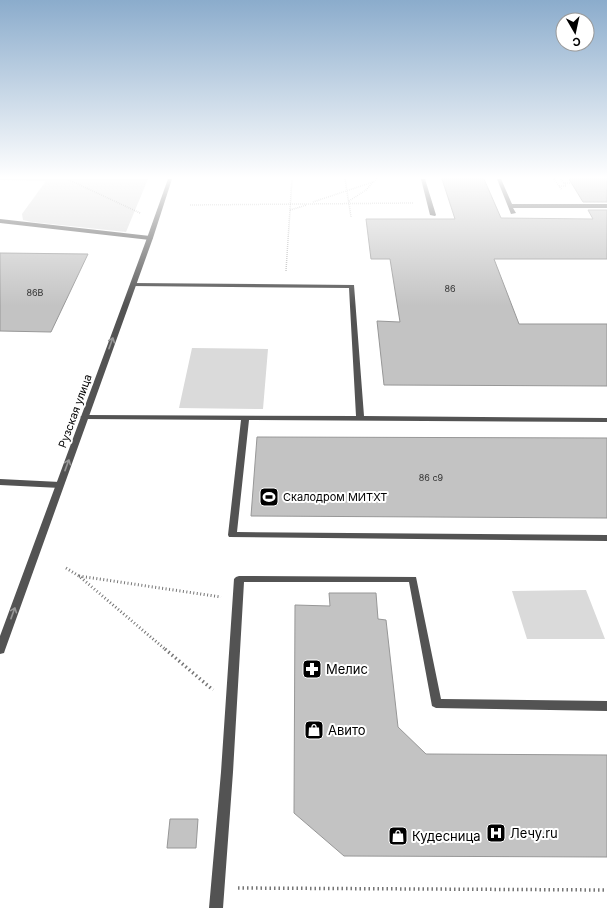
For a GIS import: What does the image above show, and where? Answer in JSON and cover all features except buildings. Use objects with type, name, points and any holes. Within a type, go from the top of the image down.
[{"type":"street","points":[[3,221],[150,238]]},
{"type":"street","name":"Рузская улица","points":[[0,650],[156,221]]},
{"type":"street","points":[[133,285],[352,286],[360,418]]},
{"type":"street","points":[[84,417],[607,420]]},
{"type":"street","points":[[246,418],[232,535],[607,538]]},
{"type":"street","points":[[0,482],[60,485]]},
{"type":"street","points":[[216,908],[227,772],[230,704],[239,579],[413,579],[436,703],[607,706]]},
{"type":"path","points":[[286,286],[289,221]]},
{"type":"path","points":[[66,568],[78,576],[230,704]]},
{"type":"path","points":[[78,576],[237,600]]},
{"type":"path","points":[[218,888],[607,890]]},
{"type":"shaded area","points":[[29,221],[130,221],[126,232]]},
{"type":"shaded area","points":[[192,348],[268,349],[263,409],[179,408]]},
{"type":"shaded area","points":[[586,590],[605,639],[527,639],[512,591]]},
{"type":"place","name":"Скалодром МИТХТ","points":[[269,497]]},
{"type":"place","name":"Мелис","points":[[312,669]]},
{"type":"place","name":"Авито","points":[[314,730]]},
{"type":"place","name":"Лечу.ru","points":[[496,833]]},
{"type":"place","name":"Кудесница","points":[[398,836]]}]
